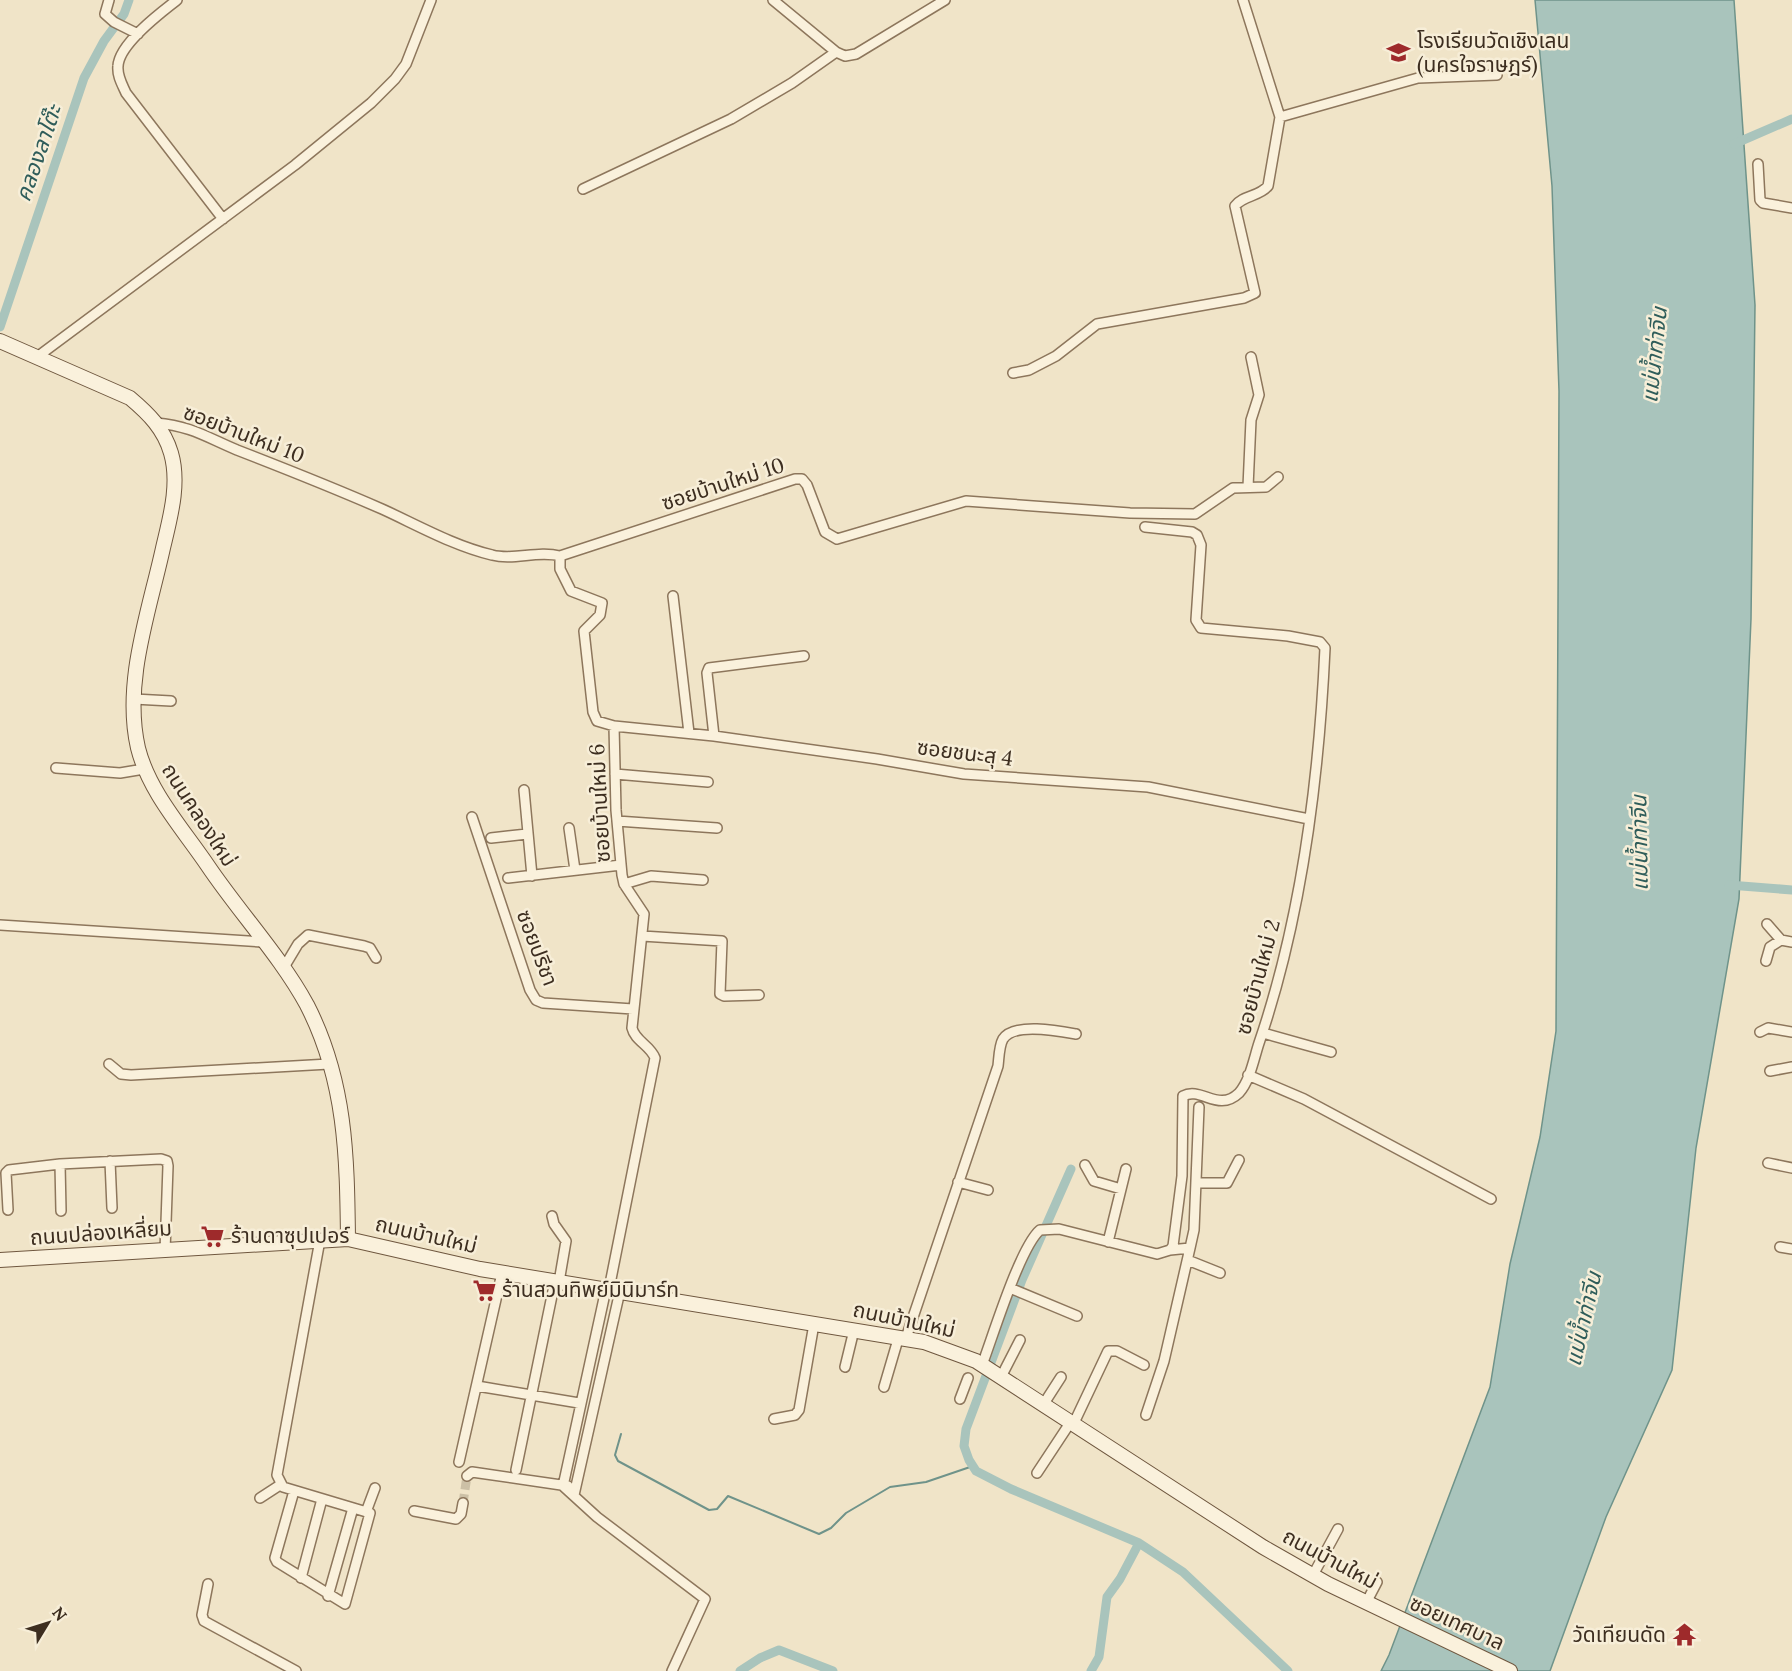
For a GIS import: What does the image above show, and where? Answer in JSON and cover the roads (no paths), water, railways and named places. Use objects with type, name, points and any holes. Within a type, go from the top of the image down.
[{"type":"street","points":[[109,0],[105,14],[118,24],[138,34]]},
{"type":"street","points":[[177,0],[121,52],[118,76],[126,93],[223,219]]},
{"type":"street","points":[[37,357],[295,165],[387,88],[410,55],[430,0]]},
{"type":"street","points":[[773,0],[836,52],[845,56],[856,54],[945,0]]},
{"type":"street","points":[[1013,373],[1029,370],[1056,356],[1097,324],[1253,295],[1255,286],[1235,212],[1239,201],[1255,196],[1268,186],[1280,117],[1243,0]]},
{"type":"street","points":[[583,189],[731,119],[836,52]]},
{"type":"street","points":[[1280,117],[1418,78],[1497,75]]},
{"type":"street","points":[[1758,164],[1762,203],[1792,208]]},
{"type":"street","name":"ถนนคลองใหม่","points":[[0,341],[130,398],[156,423],[172,456],[173,501],[135,676],[133,719],[144,769],[222,888],[307,1005],[340,1099],[345,1131],[348,1239]]},
{"type":"street","points":[[1248,487],[1251,420],[1258,395],[1251,357]]},
{"type":"street","name":"ซอยบ้านใหม่ 10","points":[[156,423],[192,428],[236,449],[493,556],[547,552],[560,556],[795,479],[801,479],[807,485],[825,532],[837,539],[966,501],[1130,513],[1195,514],[1226,492],[1248,487],[1266,487],[1278,477]]},
{"type":"street","name":"ซอยบ้านใหม่ 2","points":[[1145,527],[1192,532],[1197,535],[1201,545],[1196,620],[1201,628],[1288,636],[1323,645],[1322,711],[1309,819],[1290,931],[1263,1033],[1248,1075],[1233,1097],[1209,1100],[1194,1094],[1184,1096],[1182,1176],[1176,1240],[1170,1250]]},
{"type":"street","name":"ซอยบ้านใหม่ 6","points":[[560,556],[560,569],[571,591],[602,603],[600,615],[585,627],[586,651],[595,719],[614,726],[617,821],[624,884],[643,908],[633,1009],[633,1032],[652,1050],[655,1063],[612,1290]]},
{"type":"street","points":[[673,596],[690,733]]},
{"type":"street","points":[[714,736],[707,673],[709,668],[804,656]]},
{"type":"street","points":[[134,699],[171,700]]},
{"type":"street","name":"ซอยชนะสุ 4","points":[[614,726],[714,736],[964,774],[1148,787],[1309,819]]},
{"type":"street","points":[[56,768],[120,773],[144,769]]},
{"type":"street","points":[[615,774],[708,782]]},
{"type":"street","points":[[524,790],[532,876]]},
{"type":"street","name":"ซอยปรีชา","points":[[472,817],[530,990],[536,1000],[543,1003],[633,1009]]},
{"type":"street","points":[[617,821],[717,828]]},
{"type":"street","points":[[569,828],[575,870]]},
{"type":"street","points":[[491,838],[527,834]]},
{"type":"street","points":[[508,878],[621,865]]},
{"type":"street","points":[[624,884],[651,876],[704,880]]},
{"type":"street","points":[[1767,924],[1781,940],[1792,942]]},
{"type":"street","points":[[0,925],[262,942]]},
{"type":"street","points":[[283,969],[298,944],[308,935],[370,948],[375,958]]},
{"type":"street","points":[[642,936],[722,941],[720,994],[724,996],[759,995]]},
{"type":"street","points":[[1766,961],[1770,947],[1781,940]]},
{"type":"street","points":[[884,1387],[958,1182],[1005,1036],[1016,1031],[1043,1028],[1076,1034]]},
{"type":"street","points":[[1760,1032],[1768,1028],[1792,1032]]},
{"type":"street","points":[[1263,1033],[1331,1052]]},
{"type":"street","points":[[109,1064],[121,1074],[131,1075],[329,1064]]},
{"type":"street","points":[[1770,1071],[1792,1067]]},
{"type":"street","points":[[1248,1075],[1304,1099],[1491,1199]]},
{"type":"street","points":[[1146,1415],[1164,1361],[1190,1261],[1199,1107]]},
{"type":"street","points":[[8,1210],[6,1173],[9,1170],[60,1164],[161,1159],[166,1161],[165,1251]]},
{"type":"street","points":[[1196,1183],[1227,1183],[1239,1160]]},
{"type":"street","points":[[110,1161],[112,1208]]},
{"type":"street","points":[[1768,1163],[1792,1168]]},
{"type":"street","points":[[60,1164],[61,1211]]},
{"type":"street","points":[[1086,1165],[1094,1181],[1121,1189]]},
{"type":"street","points":[[1108,1242],[1126,1169]]},
{"type":"street","points":[[958,1182],[987,1190]]},
{"type":"street","points":[[516,1470],[529,1396],[566,1241],[554,1224],[552,1216]]},
{"type":"street","points":[[960,1399],[1032,1239],[1040,1230],[1059,1229],[1157,1254],[1190,1248]]},
{"type":"street","name":"ถนนบ้านใหม่","points":[[348,1239],[410,1255],[502,1273],[903,1337],[951,1350],[974,1369],[1001,1377],[1263,1547],[1386,1612]]},
{"type":"street","name":"ถนนปล่องเหลี่ยม","points":[[0,1260],[348,1239]]},
{"type":"street","points":[[280,1485],[277,1475],[320,1240]]},
{"type":"street","points":[[1780,1247],[1792,1249]]},
{"type":"street","points":[[1190,1261],[1220,1273]]},
{"type":"street","points":[[459,1462],[502,1273]]},
{"type":"street","points":[[1010,1288],[1077,1316]]},
{"type":"street","points":[[563,1486],[579,1403],[612,1290]]},
{"type":"street","points":[[575,1491],[612,1290]]},
{"type":"street","points":[[774,1419],[795,1415],[799,1410],[814,1324]]},
{"type":"street","points":[[845,1367],[854,1330]]},
{"type":"street","points":[[1001,1377],[1020,1340]]},
{"type":"street","points":[[1036,1473],[1072,1424],[1108,1351],[1117,1351],[1144,1365]]},
{"type":"street","points":[[1043,1405],[1061,1377]]},
{"type":"street","points":[[477,1386],[579,1403]]},
{"type":"street","points":[[467,1476],[471,1472],[563,1486],[575,1491],[705,1599],[672,1671]]},
{"type":"street","points":[[280,1485],[371,1515],[345,1604],[328,1596],[279,1564],[275,1558],[294,1491]]},
{"type":"street","points":[[260,1498],[280,1485]]},
{"type":"street","points":[[366,1512],[375,1488]]},
{"type":"street","points":[[301,1578],[322,1499]]},
{"type":"street","points":[[414,1511],[456,1519],[461,1514],[463,1503]]},
{"type":"street","points":[[328,1596],[353,1508]]},
{"type":"street","points":[[1313,1575],[1338,1529]]},
{"type":"street","points":[[1366,1603],[1377,1582]]},
{"type":"street","points":[[208,1584],[202,1615],[204,1622],[296,1671]]},
{"type":"street","name":"ซอยเทศบาล","points":[[1386,1612],[1510,1671]]},
{"type":"water","name":"แม่น้ำท่าจีน","points":[[1535,0],[1734,0],[1755,305],[1751,619],[1739,899],[1696,1148],[1672,1370],[1606,1517],[1550,1671],[1381,1671],[1490,1387],[1510,1264],[1540,1137],[1556,1031],[1559,391],[1552,186]]},
{"type":"waterway","name":"คลองลาโต๊ะ","points":[[0,327],[84,78],[104,41],[124,14],[129,0]]},
{"type":"waterway","points":[[1734,144],[1792,119]]},
{"type":"waterway","points":[[1729,885],[1792,890]]},
{"type":"waterway","points":[[1071,1169],[1022,1280],[966,1429],[964,1446],[969,1460],[976,1471],[1011,1489],[1139,1543],[1183,1572],[1288,1671]]},
{"type":"waterway","points":[[621,1434],[615,1455],[618,1461],[709,1510],[717,1509],[728,1496],[819,1534],[831,1528],[846,1513],[890,1487],[926,1482],[973,1466]]},
{"type":"waterway","points":[[1091,1671],[1099,1657],[1107,1597],[1120,1579],[1139,1543]]},
{"type":"waterway","points":[[740,1671],[760,1658],[779,1650],[833,1671]]},
{"type":"tunnel","points":[[463,1503],[467,1476]]},
{"type":"place","name":"โรงเรียนวัดเชิงเลน (นครใจราษฎร์)","points":[[1399,53]]},
{"type":"place","name":"ร้านดาซุปเปอร์","points":[[213,1236]]},
{"type":"place","name":"ร้านสวนทิพย์มินิมาร์ท","points":[[484,1290]]},
{"type":"place","name":"วัดเทียนดัด","points":[[1684,1635]]}]
